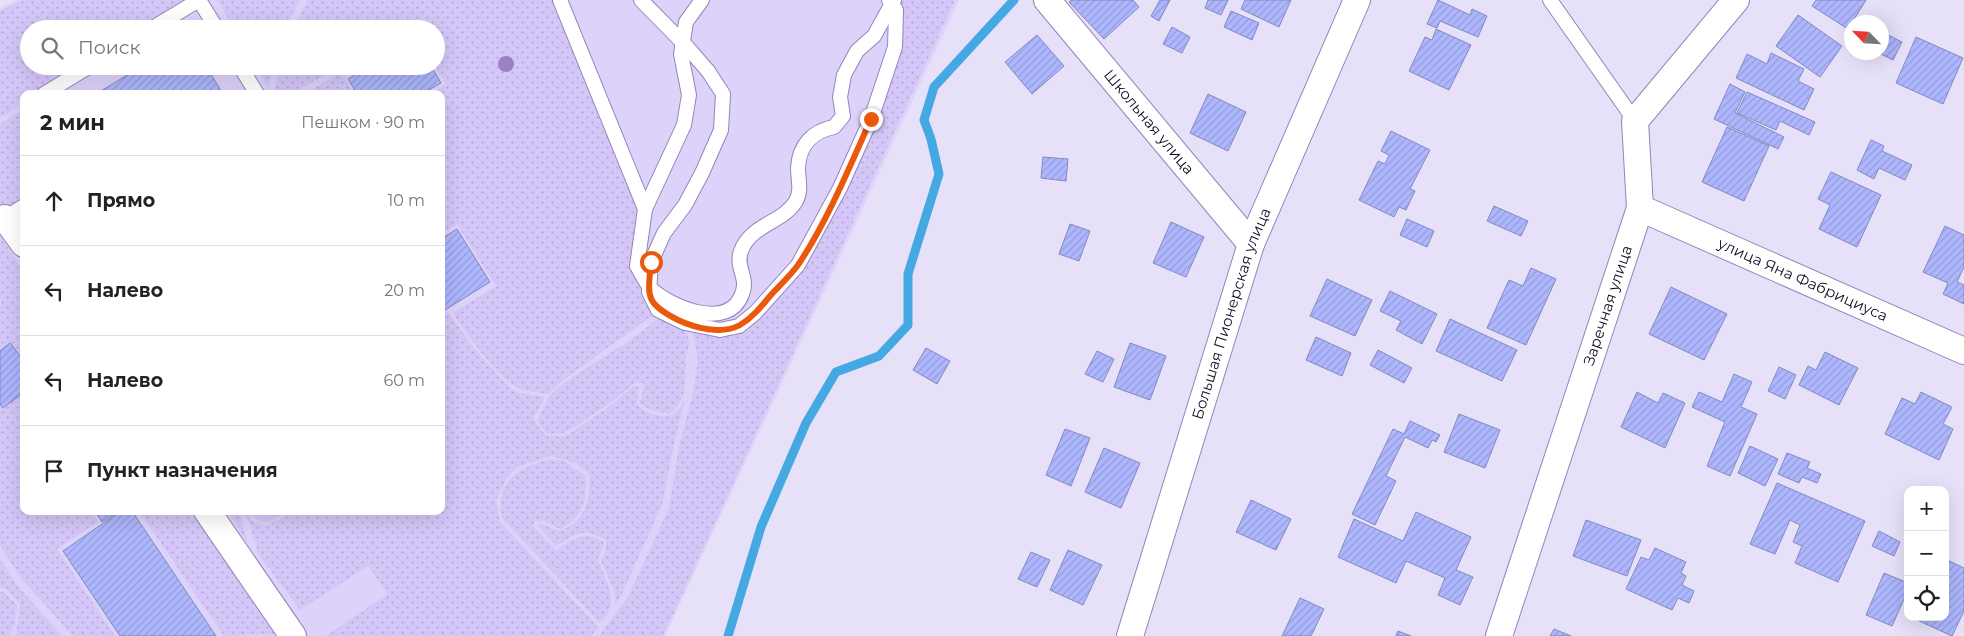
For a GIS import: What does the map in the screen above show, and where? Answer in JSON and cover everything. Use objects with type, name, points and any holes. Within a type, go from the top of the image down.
[{"type":"street","name":"Школьная улица","points":[[1047,0],[1251,244]]},
{"type":"street","name":"Большая Пионерская улица","points":[[1130,636],[1251,244],[1357,0]]},
{"type":"street","points":[[1635,121],[1736,0]]},
{"type":"street","name":"Заречная улица","points":[[1499,636],[1640,208],[1635,121]]},
{"type":"street","name":"улица Яна Фабрициуса","points":[[1640,208],[1964,351]]},
{"type":"street","points":[[15,212],[20,230]]},
{"type":"street","points":[[210,515],[293,636]]},
{"type":"lane","points":[[167,20],[199,0],[211,20]]},
{"type":"lane","points":[[560,0],[645,209]]},
{"type":"lane","points":[[641,0],[708,71],[723,94],[721,130],[685,205],[664,233],[651,262],[648,292],[658,310],[685,323],[720,330],[739,326],[755,313],[798,265],[840,188],[871,119],[895,47],[896,10],[891,1]]},
{"type":"lane","points":[[702,0],[686,22],[681,54],[690,95],[684,126],[645,209],[637,266],[649,285],[675,302],[698,312],[716,315],[734,308],[743,294],[745,278],[738,264],[741,250],[755,232],[770,221],[788,213],[797,199],[801,181],[798,169],[800,155],[811,135],[822,129],[834,127],[843,116],[840,96],[844,75],[857,51],[874,36],[891,1]]},
{"type":"lane","points":[[1550,0],[1635,121]]},
{"type":"lane","points":[[51,90],[75,75]]},
{"type":"lane","points":[[245,75],[255,90]]},
{"type":"shaded area","points":[[17,0],[959,0],[665,636],[0,636],[0,8]]},
{"type":"shaded area","points":[[23,0],[194,0],[161,20],[20,20],[20,75],[70,75],[45,90],[20,90],[20,106],[0,118],[0,11]]},
{"type":"shaded area","points":[[218,0],[300,0],[289,20],[229,20]]},
{"type":"shaded area","points":[[308,0],[557,0],[642,208],[633,266],[656,313],[566,378],[548,394],[521,389],[503,377],[484,356],[453,313],[496,286],[457,224],[445,231],[445,90],[436,90],[446,84],[440,75],[445,75],[445,20],[298,20]]},
{"type":"shaded area","points":[[898,0],[955,0],[663,636],[599,636],[628,597],[669,508],[679,446],[692,397],[698,361],[692,328],[722,333],[769,304],[874,118]]},
{"type":"shaded area","points":[[261,75],[271,75],[268,87]]},
{"type":"shaded area","points":[[278,75],[324,75],[300,90],[274,90]]},
{"type":"shaded area","points":[[336,75],[343,75],[352,90],[312,90]]},
{"type":"shaded area","points":[[20,112],[20,206],[0,215],[0,124]]},
{"type":"shaded area","points":[[0,236],[20,265],[20,515],[94,515],[98,522],[57,549],[115,636],[73,636],[20,577],[0,545],[0,304],[2,303],[0,300]]},
{"type":"shaded area","points":[[445,312],[451,316],[473,347],[509,387],[519,393],[545,397],[533,419],[546,436],[566,436],[610,406],[634,386],[639,387],[637,404],[644,410],[657,416],[673,414],[680,408],[685,399],[662,505],[622,594],[615,604],[615,593],[601,561],[606,550],[606,540],[591,534],[580,533],[556,546],[539,527],[538,523],[560,531],[576,522],[588,501],[589,474],[576,463],[551,456],[517,467],[507,477],[496,501],[500,522],[598,627],[591,636],[326,636],[388,594],[368,566],[300,610],[259,555],[247,515],[253,522],[266,526],[287,515],[445,515]]},
{"type":"shaded area","points":[[662,316],[687,333],[689,341],[684,390],[680,403],[675,409],[669,414],[646,408],[640,403],[643,383],[634,383],[613,401],[576,426],[563,433],[547,434],[537,421],[550,395],[568,380],[632,339]]},
{"type":"shaded area","points":[[550,459],[564,461],[586,476],[584,500],[578,514],[560,529],[543,521],[535,521],[533,526],[556,550],[574,539],[585,536],[597,538],[604,542],[598,560],[608,585],[611,600],[610,608],[600,623],[502,518],[502,494],[511,478],[528,467]]},
{"type":"shaded area","points":[[142,515],[193,515],[277,634],[224,636]]},
{"type":"shaded area","points":[[230,515],[240,515],[247,541]]},
{"type":"shaded area","points":[[252,515],[281,515],[268,522],[263,522]]},
{"type":"shaded area","points":[[0,559],[16,584],[62,636],[16,636],[20,604],[7,590],[0,587]]},
{"type":"shaded area","points":[[0,591],[5,593],[17,605],[15,622],[10,636],[0,636]]},
{"type":"building","points":[[1072,0],[1133,0],[1139,7],[1104,39],[1069,2]]},
{"type":"building","points":[[1160,0],[1170,0],[1159,21],[1151,16]]},
{"type":"building","points":[[1208,0],[1228,0],[1221,15],[1205,8]]},
{"type":"building","points":[[1245,0],[1291,0],[1279,27],[1241,9]]},
{"type":"building","points":[[1438,0],[1470,15],[1472,9],[1487,16],[1478,37],[1440,21],[1437,28],[1427,24]]},
{"type":"building","points":[[1816,0],[1866,0],[1857,15],[1844,15],[1844,26],[1812,6]]},
{"type":"building","points":[[1231,11],[1259,23],[1252,40],[1224,27]]},
{"type":"building","points":[[1798,15],[1842,46],[1820,77],[1776,46]]},
{"type":"building","points":[[1172,27],[1190,37],[1182,53],[1163,44]]},
{"type":"building","points":[[1436,29],[1471,45],[1449,90],[1409,71],[1425,37],[1432,40]]},
{"type":"building","points":[[1037,35],[1064,66],[1032,94],[1005,62]]},
{"type":"building","points":[[1889,36],[1902,42],[1893,60],[1889,58]]},
{"type":"building","points":[[1916,37],[1963,58],[1943,104],[1896,83]]},
{"type":"building","points":[[1771,53],[1804,69],[1798,81],[1814,89],[1804,110],[1736,78],[1747,54],[1767,64]]},
{"type":"building","points":[[127,75],[211,75],[221,90],[103,90]]},
{"type":"building","points":[[354,75],[436,75],[441,83],[429,90],[355,90],[348,79]]},
{"type":"building","points":[[1730,84],[1745,92],[1735,113],[1784,137],[1778,149],[1714,119]]},
{"type":"building","points":[[1747,92],[1815,122],[1809,135],[1780,121],[1776,130],[1737,113]]},
{"type":"building","points":[[1208,94],[1246,112],[1228,151],[1190,133]]},
{"type":"building","points":[[1727,127],[1769,146],[1744,201],[1702,182]]},
{"type":"building","points":[[1391,131],[1430,150],[1410,189],[1415,191],[1406,210],[1399,207],[1394,217],[1359,200],[1378,161],[1385,164],[1389,155],[1381,151]]},
{"type":"building","points":[[1871,140],[1884,146],[1882,151],[1912,165],[1905,180],[1879,168],[1874,179],[1857,170]]},
{"type":"building","points":[[1043,157],[1068,159],[1066,181],[1041,178]]},
{"type":"building","points":[[1831,172],[1881,195],[1857,247],[1819,229],[1830,205],[1818,199]]},
{"type":"building","points":[[1494,206],[1528,221],[1521,236],[1487,221]]},
{"type":"building","points":[[1407,219],[1434,231],[1427,247],[1400,235]]},
{"type":"building","points":[[1171,222],[1204,237],[1186,277],[1153,263]]},
{"type":"building","points":[[1070,224],[1090,231],[1079,261],[1059,254]]},
{"type":"building","points":[[1945,226],[1964,235],[1964,267],[1957,282],[1964,285],[1964,304],[1943,294],[1948,283],[1923,272]]},
{"type":"building","points":[[457,229],[490,282],[445,310],[445,236]]},
{"type":"building","points":[[1531,268],[1556,279],[1526,345],[1487,328],[1509,280],[1523,286]]},
{"type":"building","points":[[1327,279],[1372,300],[1355,336],[1310,316]]},
{"type":"building","points":[[1671,287],[1727,314],[1704,360],[1649,334]]},
{"type":"building","points":[[1390,291],[1437,314],[1422,344],[1396,330],[1401,321],[1380,311]]},
{"type":"building","points":[[1450,319],[1517,350],[1502,381],[1436,351]]},
{"type":"building","points":[[1316,337],[1351,353],[1342,376],[1306,360]]},
{"type":"building","points":[[10,343],[20,356],[20,395],[3,408],[0,404],[0,351]]},
{"type":"building","points":[[1130,343],[1166,356],[1150,400],[1114,387]]},
{"type":"building","points":[[926,348],[950,361],[937,384],[913,370]]},
{"type":"building","points":[[1378,350],[1412,368],[1404,383],[1370,365]]},
{"type":"building","points":[[1097,351],[1114,359],[1103,382],[1085,374]]},
{"type":"building","points":[[1825,352],[1858,368],[1839,405],[1799,385],[1808,366],[1816,370]]},
{"type":"building","points":[[1779,367],[1796,375],[1785,399],[1768,391]]},
{"type":"building","points":[[1734,374],[1752,382],[1741,407],[1757,414],[1730,476],[1707,466],[1725,422],[1692,407],[1699,392],[1722,402]]},
{"type":"building","points":[[1637,392],[1658,403],[1663,393],[1685,403],[1665,448],[1621,427]]},
{"type":"building","points":[[1921,392],[1952,407],[1943,424],[1953,429],[1939,460],[1885,434],[1902,398],[1915,404]]},
{"type":"building","points":[[1459,414],[1500,430],[1485,468],[1444,452]]},
{"type":"building","points":[[1410,421],[1440,435],[1436,442],[1432,440],[1428,448],[1405,437],[1386,476],[1396,481],[1375,525],[1352,514],[1393,429],[1404,434]]},
{"type":"building","points":[[1065,429],[1090,438],[1071,486],[1046,475]]},
{"type":"building","points":[[1750,446],[1778,459],[1765,486],[1738,473]]},
{"type":"building","points":[[1104,448],[1140,463],[1121,508],[1085,492]]},
{"type":"building","points":[[1787,453],[1810,462],[1807,468],[1821,474],[1817,483],[1802,477],[1799,483],[1778,474]]},
{"type":"building","points":[[1777,483],[1865,521],[1838,582],[1795,563],[1802,546],[1793,542],[1800,525],[1790,520],[1775,554],[1750,544]]},
{"type":"building","points":[[1251,500],[1291,519],[1276,550],[1236,532]]},
{"type":"building","points":[[1416,512],[1471,537],[1456,570],[1473,577],[1460,605],[1438,595],[1445,578],[1406,561],[1396,583],[1338,557],[1354,519],[1403,541]]},
{"type":"building","points":[[98,515],[113,515],[102,522]]},
{"type":"building","points":[[115,515],[135,515],[216,636],[120,636],[63,551]]},
{"type":"building","points":[[1586,520],[1641,540],[1627,576],[1573,556]]},
{"type":"building","points":[[1879,531],[1900,542],[1894,556],[1872,546]]},
{"type":"building","points":[[1655,548],[1686,562],[1681,573],[1686,576],[1682,585],[1694,591],[1689,603],[1678,598],[1672,610],[1626,589],[1641,557],[1649,560]]},
{"type":"building","points":[[1068,550],[1102,565],[1083,605],[1050,590]]},
{"type":"building","points":[[1031,552],[1050,560],[1037,587],[1018,579]]},
{"type":"building","points":[[1949,561],[1964,568],[1964,611],[1952,636],[1919,621],[1949,621]]},
{"type":"building","points":[[1884,573],[1904,581],[1904,599],[1892,626],[1866,615]]},
{"type":"building","points":[[1300,598],[1324,609],[1311,636],[1282,636]]},
{"type":"building","points":[[1554,629],[1571,636],[1550,636]]},
{"type":"building","points":[[1398,631],[1411,636],[1396,636]]},
{"type":"waterway","points":[[728,636],[761,527],[806,423],[836,372],[879,356],[908,325],[908,274],[939,174],[931,139],[924,120],[934,87],[1014,0]]},
{"type":"route","points":[[651,262],[648,292],[658,310],[685,323],[703,328],[720,330],[739,326],[755,313],[798,265],[840,188],[871,119]]}]
